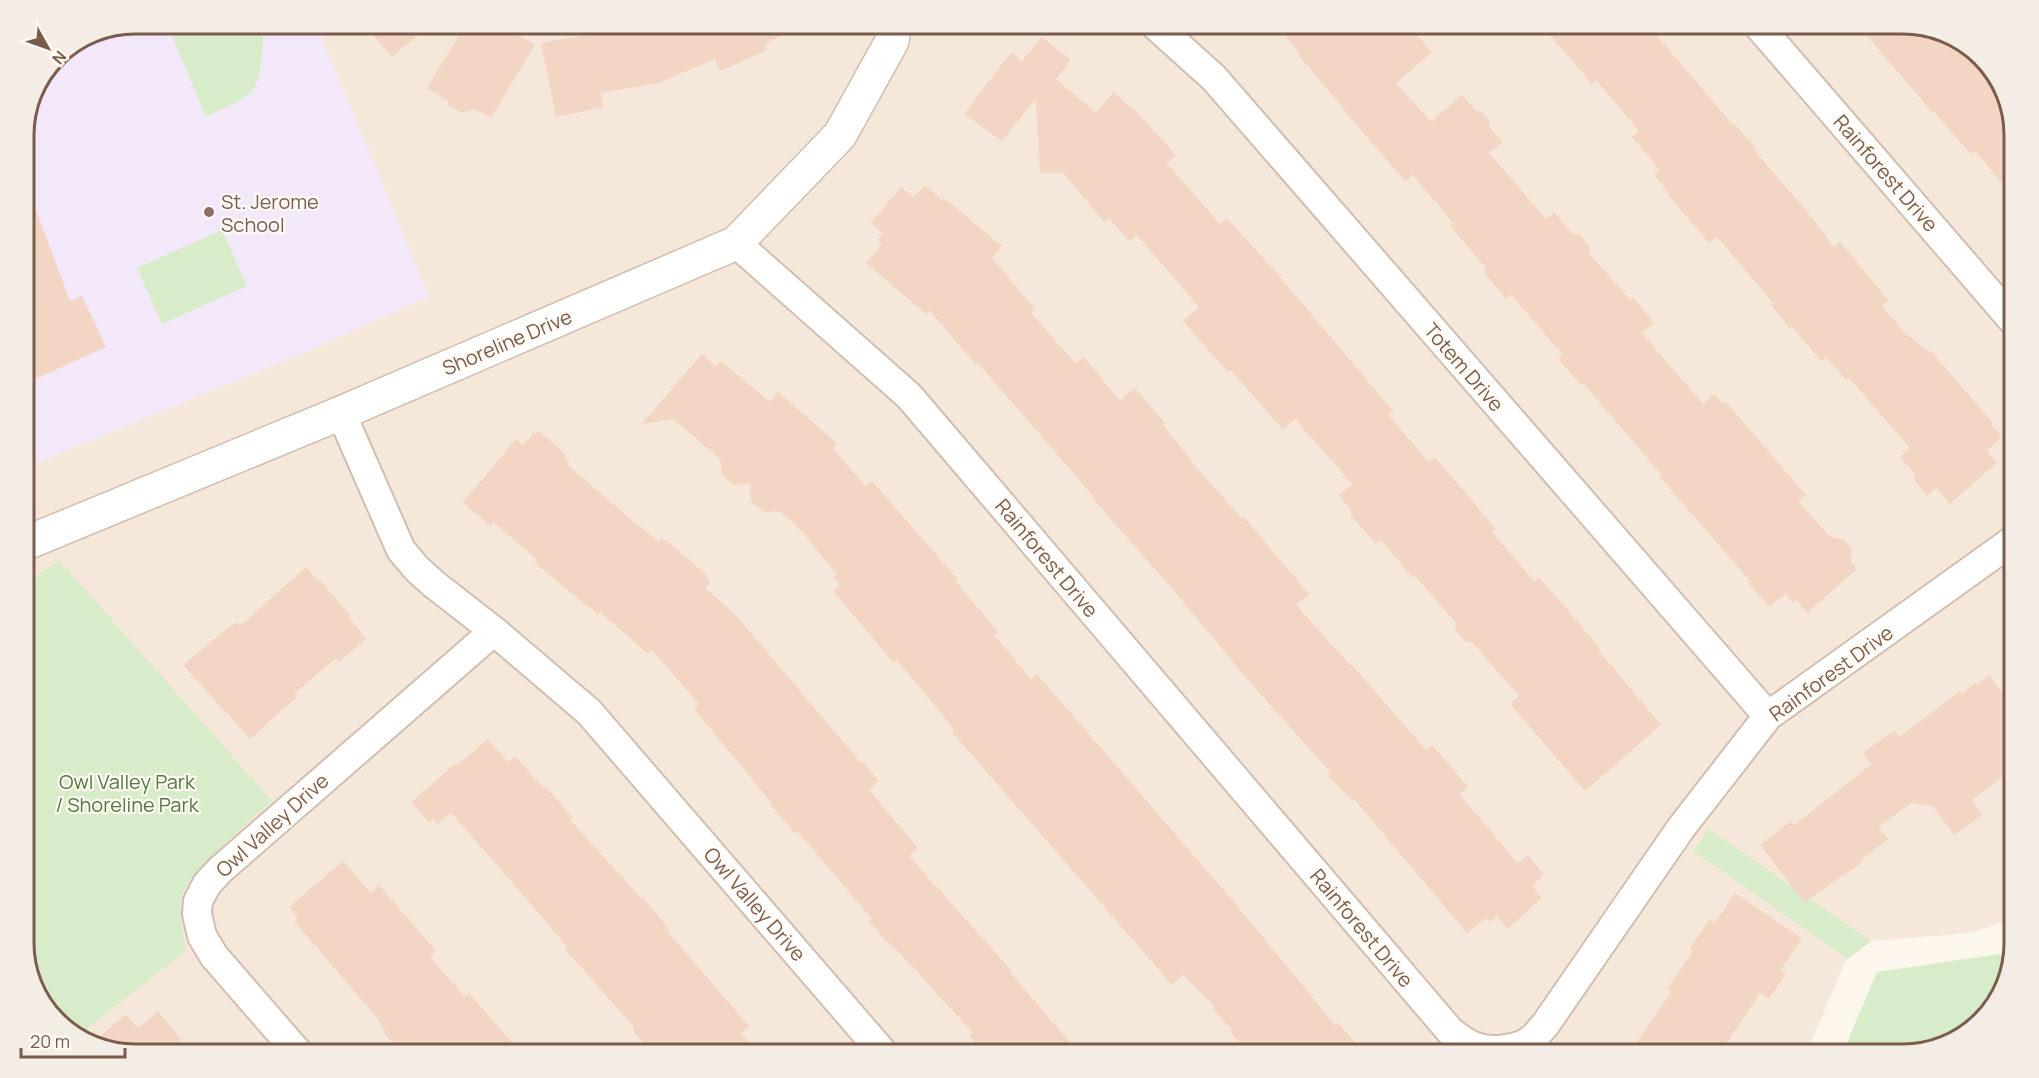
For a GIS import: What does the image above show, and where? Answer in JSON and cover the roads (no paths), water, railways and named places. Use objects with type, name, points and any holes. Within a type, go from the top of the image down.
[{"type":"street","name":"Shoreline Drive","points":[[35,539],[341,413],[736,243],[840,135],[892,41],[893,34]]},
{"type":"street","name":"Totem Drive","points":[[1165,34],[1214,78],[1768,716]]},
{"type":"street","name":"Rainforest Drive","points":[[1766,34],[2004,309]]},
{"type":"street","name":"Rainforest Drive","points":[[736,243],[909,396],[1450,1031],[1467,1044]]},
{"type":"street","name":"Owl Valley Drive","points":[[341,413],[401,550],[417,569],[589,712],[875,1044]]},
{"type":"street","name":"Rainforest Drive","points":[[1524,1044],[1532,1040],[1545,1025],[1681,828],[1768,716],[2004,547]]},
{"type":"street","name":"Owl Valley Drive","points":[[290,1044],[214,956],[202,936],[197,914],[198,901],[207,884],[220,870],[494,631]]},
{"type":"place","name":"St. Jerome School","points":[[209,212]]},
{"type":"park label","name":"Owl Valley Park / Shoreline Park","points":[[127,792]]}]
